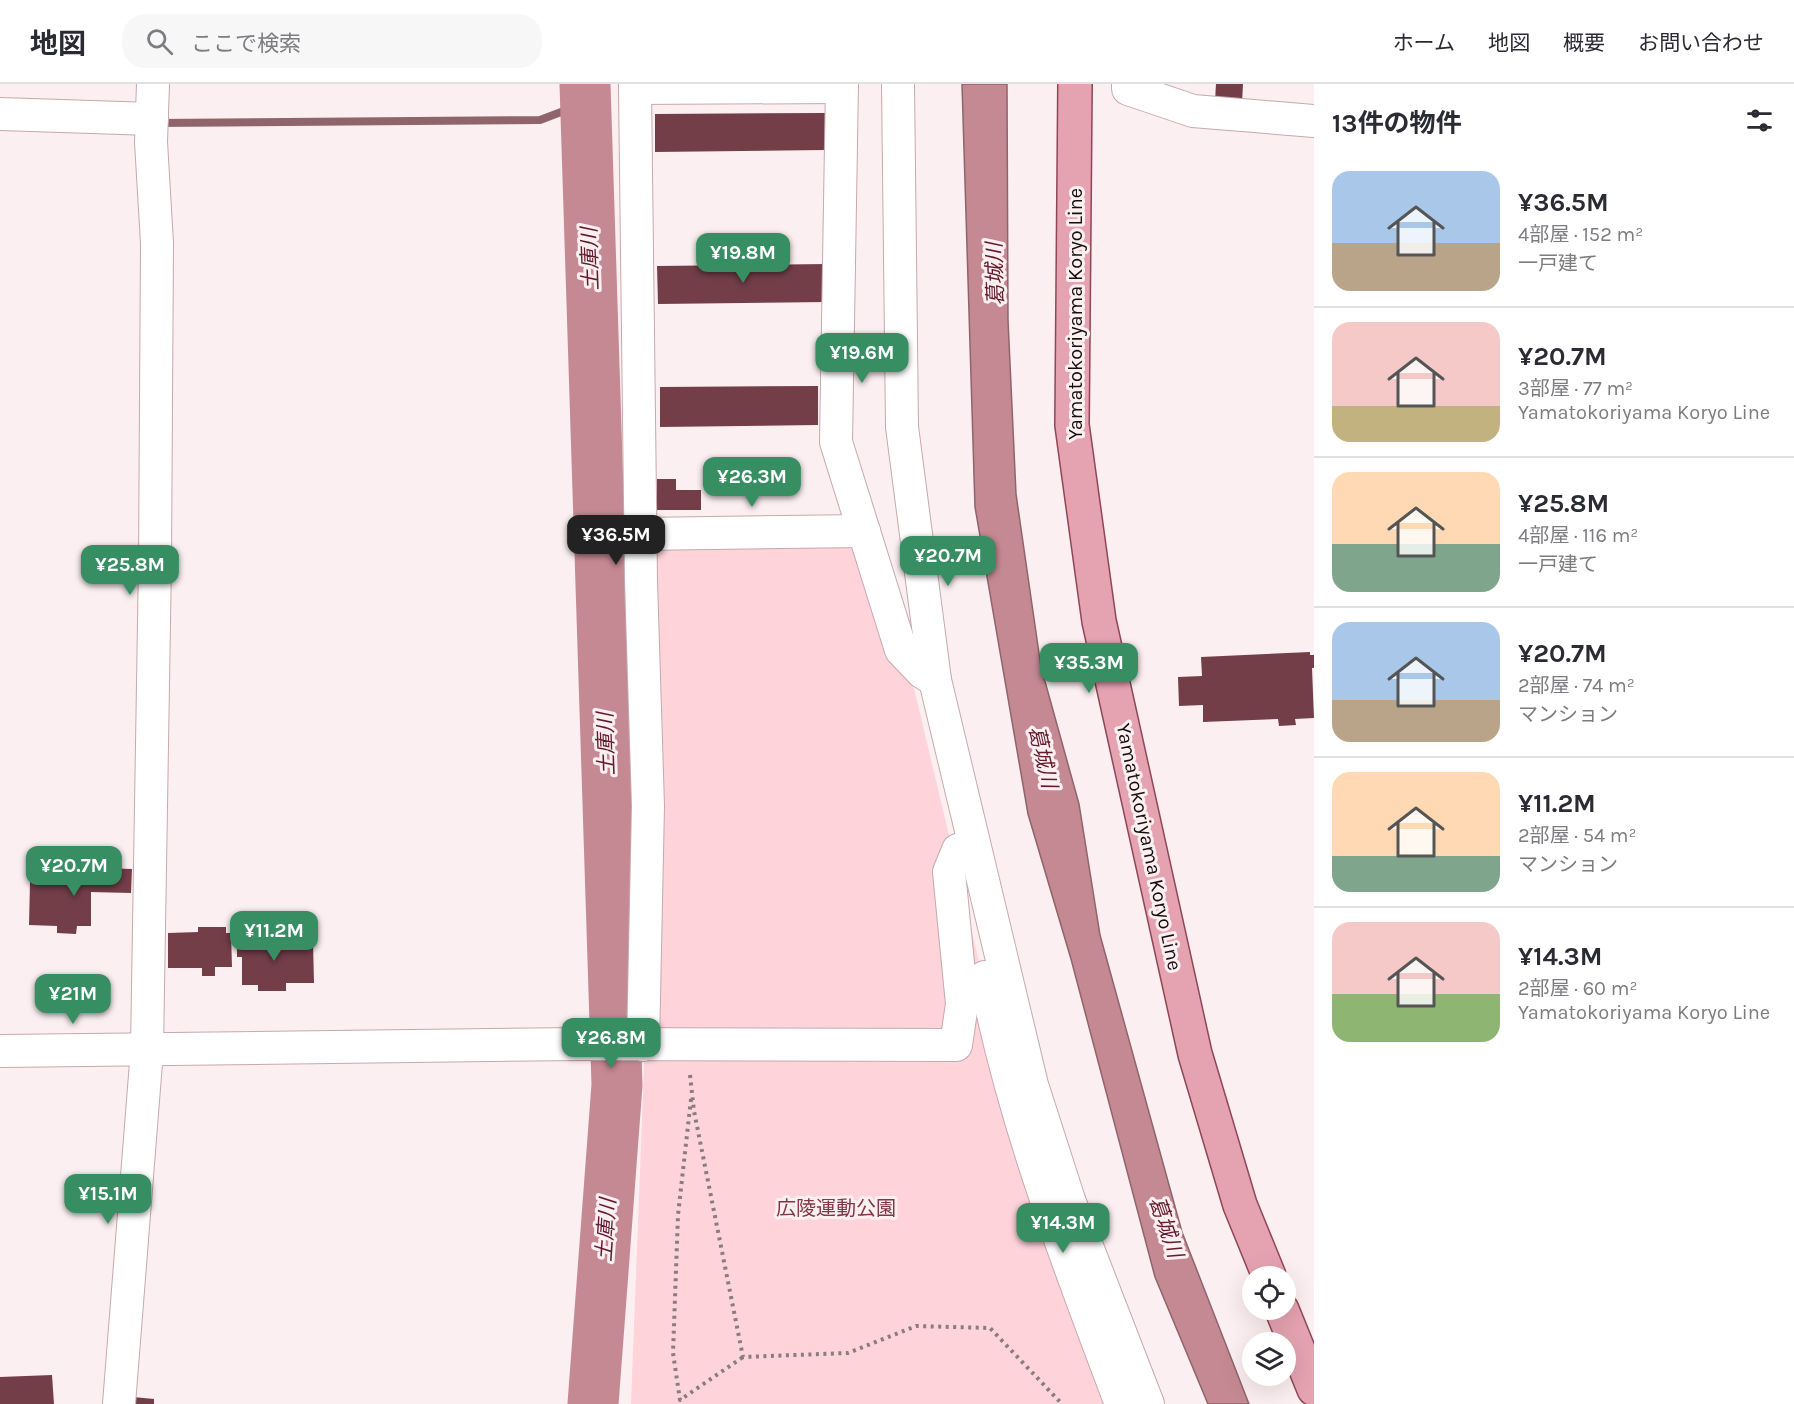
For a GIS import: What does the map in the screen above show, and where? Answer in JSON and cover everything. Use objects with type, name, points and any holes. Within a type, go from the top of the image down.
[{"type":"main road","name":"Yamatokoriyama Koryo Line","points":[[1075,84],[1072,425],[1099,621],[1195,1054],[1240,1205],[1265,1266]]},
{"type":"main road","points":[[1286,1320],[1314,1389]]},
{"type":"street","points":[[119,1404],[147,1050],[155,550],[157,243],[151,131],[153,84]]},
{"type":"street","points":[[898,84],[902,427],[935,680],[999,1046],[1045,1201],[1121,1404]]},
{"type":"street","points":[[1128,84],[1128,89],[1193,111],[1314,121]]},
{"type":"street","points":[[643,1045],[648,806],[640,534],[635,86],[841,85],[836,442],[901,650],[922,672],[935,680]]},
{"type":"street","points":[[0,114],[151,131]]},
{"type":"street","points":[[640,534],[864,531]]},
{"type":"street","points":[[0,1051],[580,1044],[956,1046],[962,1004],[949,872],[966,847]]},
{"type":"street","points":[[966,847],[1032,1085],[1069,1200],[1148,1404]]},
{"type":"path","points":[[688,1046],[694,1111],[743,1357]]},
{"type":"path","points":[[692,1089],[678,1215],[673,1353],[680,1400],[743,1357],[848,1353],[916,1326],[990,1328],[1062,1404]]},
{"type":"green space","name":"広陵運動公園","points":[[870,516],[918,705],[1037,1206],[1114,1404],[631,1404],[645,1043],[623,530]]},
{"type":"water","name":"葛城川","points":[[962,84],[1007,84],[1008,320],[1016,494],[1041,667],[1079,804],[1100,935],[1182,1232],[1249,1404],[1208,1404],[1155,1277],[1071,959],[1028,814],[975,507]]},
{"type":"building","points":[[1216,84],[1243,84],[1242,103],[1215,101]]},
{"type":"building","points":[[825,113],[825,150],[655,152],[655,114]]},
{"type":"building","points":[[828,264],[828,302],[658,304],[657,266]]},
{"type":"building","points":[[818,386],[818,425],[660,427],[660,387]]},
{"type":"building","points":[[657,479],[676,479],[676,490],[701,490],[701,510],[657,510]]},
{"type":"building","points":[[1310,652],[1310,655],[1314,655],[1314,668],[1312,668],[1314,718],[1295,719],[1296,725],[1279,726],[1278,719],[1203,722],[1203,705],[1179,706],[1178,677],[1202,676],[1201,657]]},
{"type":"building","points":[[62,867],[132,869],[131,893],[91,892],[91,926],[77,926],[76,934],[57,933],[57,926],[29,925],[30,882],[61,883]]},
{"type":"building","points":[[198,927],[226,927],[226,933],[231,933],[232,967],[215,967],[215,976],[202,976],[202,968],[168,968],[168,933],[198,932]]},
{"type":"building","points":[[237,927],[256,927],[256,942],[313,942],[314,983],[286,983],[286,991],[258,991],[258,985],[242,985],[242,957],[237,957]]},
{"type":"building","points":[[52,1375],[54,1404],[0,1404],[0,1377]]},
{"type":"building","points":[[133,1397],[154,1399],[154,1404],[133,1404]]},
{"type":"waterway","points":[[156,123],[540,120],[569,109],[582,84]]},
{"type":"waterway","name":"土庫川","points":[[585,84],[617,1085],[593,1404]]}]
